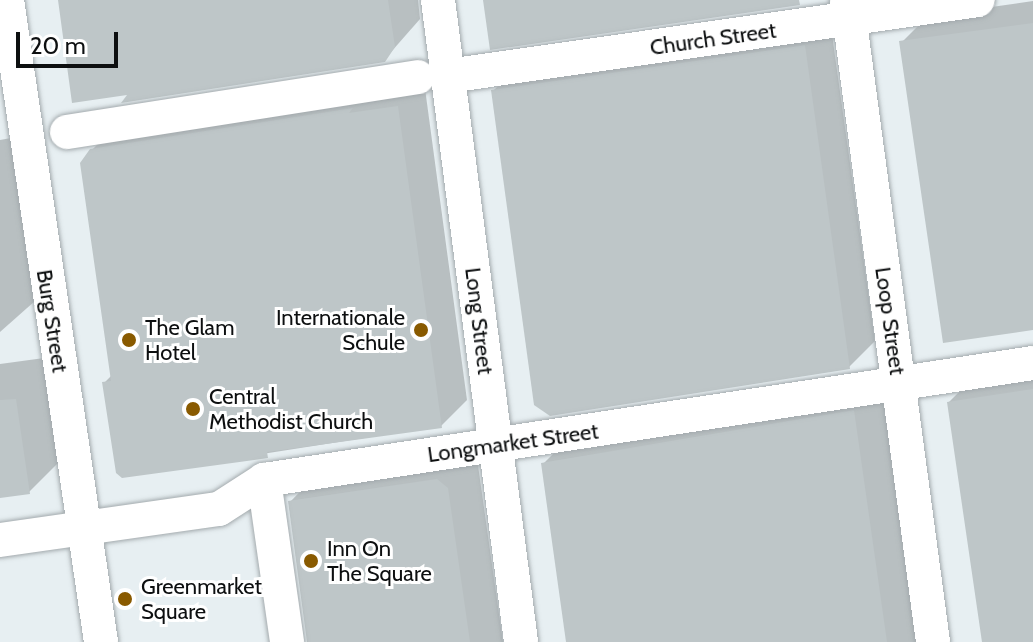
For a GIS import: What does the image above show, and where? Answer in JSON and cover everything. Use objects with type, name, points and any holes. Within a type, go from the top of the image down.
[{"type":"street","name":"Burg Street","points":[[7,0],[12,138],[84,527],[101,642]]},
{"type":"street","name":"Long Street","points":[[438,0],[433,76],[495,445],[521,642]]},
{"type":"street","name":"Church Street","points":[[67,132],[848,10],[978,0]]},
{"type":"street","name":"Loop Street","points":[[848,10],[933,642]]},
{"type":"street","name":"Longmarket Street","points":[[0,540],[219,509],[266,495],[495,445],[1033,363]]},
{"type":"street","points":[[266,495],[287,642]]},
{"type":"building","points":[[58,0],[388,0],[395,47],[385,62],[121,103],[127,95],[72,103]]},
{"type":"building","points":[[483,0],[799,0],[800,5],[490,50]]},
{"type":"building","points":[[1033,23],[1033,330],[943,343],[899,41]]},
{"type":"building","points":[[805,45],[850,369],[550,416],[534,405],[491,90]]},
{"type":"building","points":[[398,106],[442,428],[267,452],[268,458],[122,478],[116,473],[102,382],[111,381],[80,163],[90,149],[353,108],[349,113]]},
{"type":"building","points":[[1033,389],[1033,642],[982,642],[947,402]]},
{"type":"building","points":[[16,399],[30,494],[0,498],[0,400]]},
{"type":"building","points":[[854,410],[887,642],[566,642],[541,463]]},
{"type":"building","points":[[437,479],[448,488],[470,642],[307,642],[288,501]]},
{"type":"place","name":"Internationale Schule","points":[[421,330]]},
{"type":"place","name":"The Glam Hotel","points":[[129,340]]},
{"type":"place","name":"Central Methodist Church","points":[[193,409]]},
{"type":"place","name":"Inn On The Square","points":[[311,561]]},
{"type":"place","name":"Greenmarket Square","points":[[125,599]]}]
